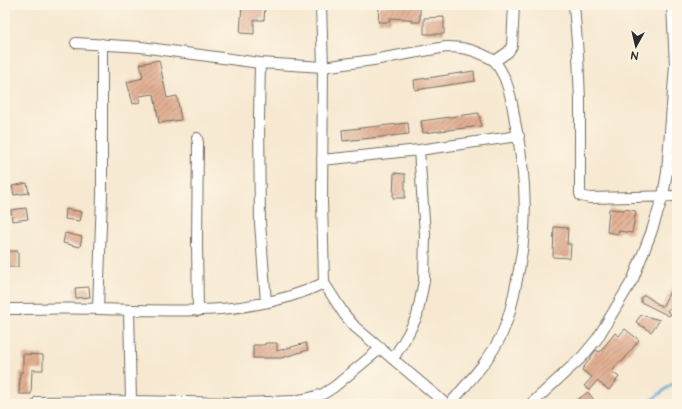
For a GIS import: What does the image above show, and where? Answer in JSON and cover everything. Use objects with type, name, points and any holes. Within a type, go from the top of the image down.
[{"type":"street","points":[[321,5],[323,67],[322,160],[324,283],[344,314],[355,326],[446,404]]},
{"type":"street","points":[[495,61],[508,52],[512,46],[514,5]]},
{"type":"street","points":[[574,5],[580,93],[580,194],[590,198],[677,196]]},
{"type":"street","points":[[531,404],[582,357],[597,339],[633,279],[648,239],[663,196],[668,158],[675,65],[672,5]]},
{"type":"street","points":[[76,43],[141,46],[260,63],[323,67],[446,47],[470,49],[480,52],[495,61],[510,91],[524,172],[526,201],[525,229],[519,273],[510,310],[501,335],[492,352],[450,404]]},
{"type":"street","points":[[98,309],[102,196],[102,44]]},
{"type":"street","points":[[260,63],[260,223],[266,302]]},
{"type":"street","points":[[322,160],[419,150],[518,136]]},
{"type":"street","points":[[197,138],[198,311]]},
{"type":"street","points":[[393,359],[417,316],[424,280],[425,234],[419,150]]},
{"type":"street","points":[[5,309],[198,311],[240,307],[266,302],[291,296],[324,283]]},
{"type":"street","points":[[129,310],[131,401]]},
{"type":"street","points":[[38,402],[131,401],[239,404],[294,401],[323,394],[334,387],[381,348]]},
{"type":"building","points":[[242,5],[265,5],[264,20],[254,20],[254,34],[240,33]]},
{"type":"building","points":[[420,5],[420,22],[411,22],[412,20],[407,19],[390,18],[390,22],[378,22],[379,6]]},
{"type":"building","points":[[444,17],[444,34],[424,34],[424,18]]},
{"type":"building","points":[[159,60],[167,98],[177,96],[181,120],[159,123],[154,94],[139,96],[140,102],[133,104],[127,82],[143,78],[140,64]]},
{"type":"building","points":[[474,71],[475,81],[415,90],[414,80]]},
{"type":"building","points":[[479,113],[481,126],[423,133],[421,121]]},
{"type":"building","points":[[408,123],[409,134],[343,141],[342,130]]},
{"type":"building","points":[[394,173],[405,174],[405,198],[393,198]]},
{"type":"building","points":[[27,183],[29,193],[14,195],[12,186]]},
{"type":"building","points":[[26,208],[28,219],[12,221],[11,210]]},
{"type":"building","points":[[66,209],[82,212],[80,221],[65,219]]},
{"type":"building","points":[[609,209],[636,211],[632,233],[619,231],[618,234],[607,232]]},
{"type":"building","points":[[554,227],[568,228],[567,244],[571,244],[570,258],[553,257]]},
{"type":"building","points":[[65,233],[82,237],[80,247],[63,243]]},
{"type":"building","points":[[5,251],[18,251],[18,267],[5,267]]},
{"type":"building","points":[[677,278],[677,296],[672,306],[667,311],[671,314],[669,316],[641,302],[641,297],[645,295],[662,307]]},
{"type":"building","points":[[89,287],[90,297],[76,298],[75,288]]},
{"type":"building","points":[[641,315],[660,320],[651,332],[636,322]]},
{"type":"building","points":[[625,329],[639,340],[612,372],[619,377],[609,390],[597,381],[589,390],[584,386],[592,377],[582,370],[596,350],[600,352],[615,333],[619,336]]},
{"type":"building","points":[[265,343],[277,343],[277,351],[306,343],[308,350],[281,358],[253,358],[253,345],[265,345]]},
{"type":"building","points":[[23,354],[43,355],[43,370],[32,370],[31,394],[19,394],[20,372],[23,372]]},
{"type":"building","points":[[588,392],[597,404],[572,404]]},
{"type":"waterway","points":[[647,404],[677,380]]}]
